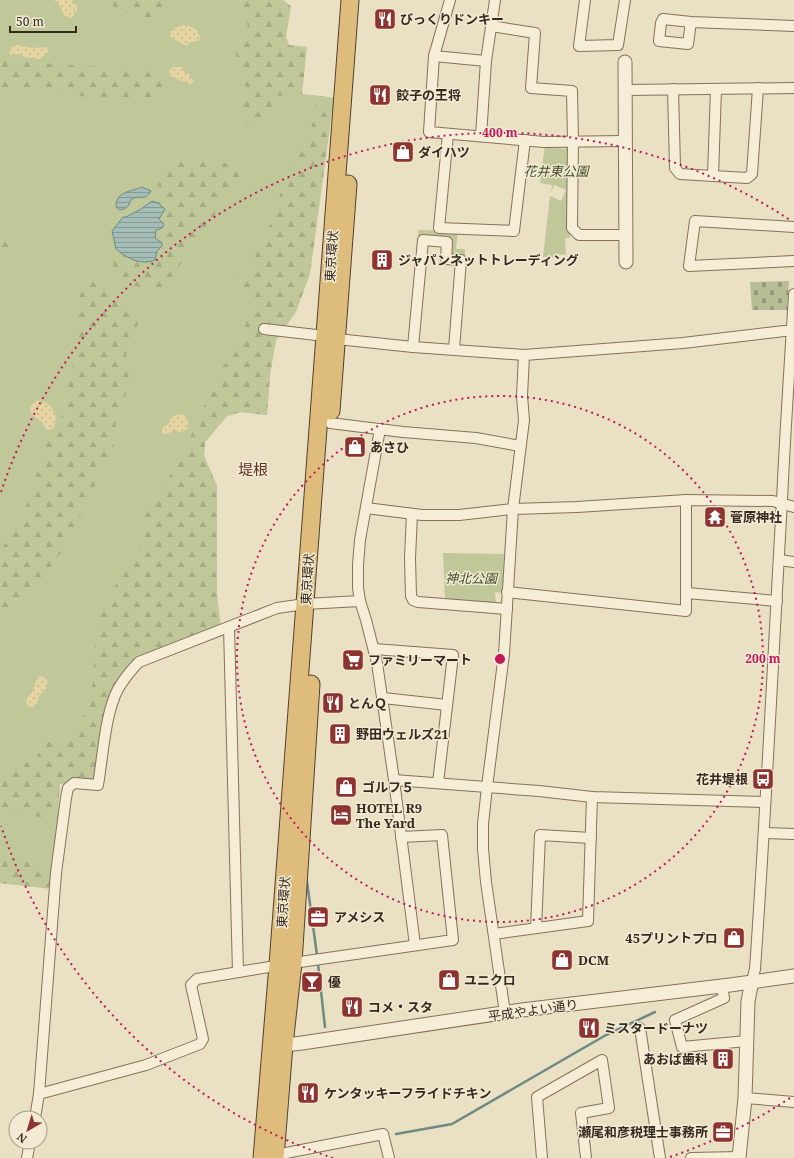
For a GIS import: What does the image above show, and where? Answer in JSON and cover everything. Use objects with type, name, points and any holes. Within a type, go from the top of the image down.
[{"type":"highway","name":"東京環状","points":[[311,604],[330,423],[331,338],[350,0]]},
{"type":"highway","name":"東京環状","points":[[271,1157],[278,1044],[286,964],[331,338],[362,0]]},
{"type":"street","points":[[450,0],[434,56],[429,132],[549,142],[626,141]]},
{"type":"street","points":[[481,136],[486,61],[495,0]]},
{"type":"street","points":[[585,0],[579,46],[618,45],[625,0]]},
{"type":"street","points":[[691,22],[794,26]]},
{"type":"street","points":[[491,26],[535,33],[531,88],[572,91],[572,228],[579,235],[626,235]]},
{"type":"street","points":[[434,56],[486,61]]},
{"type":"street","points":[[625,62],[626,262]]},
{"type":"street","points":[[673,89],[675,168],[680,174],[747,178],[752,174],[758,88]]},
{"type":"street","points":[[626,90],[794,88]]},
{"type":"street","points":[[713,176],[716,89]]},
{"type":"street","points":[[448,134],[439,228],[514,231],[525,140]]},
{"type":"street","points":[[794,227],[695,221],[689,266],[794,261]]},
{"type":"street","points":[[413,347],[423,240],[447,242],[446,259],[461,260],[454,349]]},
{"type":"street","points":[[691,1158],[739,1158],[745,1098],[748,1001],[755,968],[765,833],[765,802],[794,294]]},
{"type":"street","points":[[264,329],[413,347],[524,355],[650,346],[792,331]]},
{"type":"street","points":[[505,1013],[486,882],[483,849],[487,787],[504,654],[513,509],[524,420],[522,396],[524,355]]},
{"type":"street","points":[[330,423],[404,432],[476,438],[520,446]]},
{"type":"street","points":[[380,429],[360,540],[358,565],[360,601],[374,649],[383,698],[416,944]]},
{"type":"street","points":[[507,592],[686,611],[686,500]]},
{"type":"street","points":[[366,508],[412,514],[459,515],[513,509],[577,507],[686,500],[773,501],[794,507]]},
{"type":"street","points":[[412,514],[410,566],[411,596],[414,600],[418,602],[507,609]]},
{"type":"street","points":[[779,560],[794,562]]},
{"type":"street","points":[[687,593],[777,601]]},
{"type":"street","points":[[36,1110],[39,1094],[56,873],[66,798],[68,788],[74,783],[98,785],[112,705],[118,689],[139,662],[168,649],[277,608],[360,601]]},
{"type":"street","points":[[229,627],[238,972]]},
{"type":"street","points":[[374,649],[453,655],[438,783]]},
{"type":"street","points":[[383,698],[447,705]]},
{"type":"street","points":[[394,780],[592,797],[765,802]]},
{"type":"street","points":[[494,934],[588,921],[592,797]]},
{"type":"street","points":[[765,833],[794,834]]},
{"type":"street","points":[[39,1094],[146,1065],[200,1044],[203,1039],[191,986],[196,979],[416,944],[453,940],[442,835],[401,836]]},
{"type":"street","points":[[536,928],[540,835],[591,838]]},
{"type":"street","name":"平成やよい通り","points":[[278,1044],[382,1032],[505,1013],[794,976]]},
{"type":"street","points":[[722,986],[724,998],[675,1020],[682,1047],[747,1041]]},
{"type":"street","points":[[640,1028],[660,1158]]},
{"type":"street","points":[[542,1158],[537,1097],[602,1060],[609,1108],[581,1113],[586,1158]]},
{"type":"street","points":[[745,1098],[794,1102]]},
{"type":"street","points":[[271,1157],[383,1134],[389,1158]]},
{"type":"green space","points":[[0,0],[267,0],[278,91],[334,98],[295,306],[276,340],[270,374],[267,415],[241,412],[227,416],[205,442],[204,456],[217,486],[209,617],[135,661],[123,675],[95,780],[60,784],[53,889],[0,883]]},
{"type":"green space","points":[[103,0],[161,0],[164,5],[163,15],[155,18],[148,18],[132,15]]},
{"type":"green space","points":[[228,0],[283,0],[291,6],[286,37],[289,45],[307,47],[302,94],[277,96],[263,131],[257,131],[243,119],[235,109],[246,88],[243,79],[237,70],[235,44],[243,38],[248,24]]},
{"type":"green space","points":[[0,60],[20,60],[62,65],[149,69],[164,80],[164,95],[155,100],[142,98],[78,96],[44,88],[0,91]]},
{"type":"green space","points":[[313,95],[334,98],[310,274],[296,312],[276,340],[270,374],[267,415],[241,412],[227,416],[205,442],[204,456],[217,486],[217,594],[221,627],[149,653],[135,661],[123,675],[95,780],[60,784],[57,822],[29,815],[0,812],[0,781],[13,763],[29,762],[36,759],[43,743],[61,740],[76,728],[91,703],[95,652],[95,628],[109,596],[121,576],[138,557],[143,508],[185,455],[197,417],[217,386],[223,366],[239,346],[247,320],[253,308],[248,299],[235,288],[237,277],[252,270],[256,251],[275,216],[280,194],[311,128],[316,111]]},
{"type":"green space","name":"花井東公園","points":[[545,145],[557,145],[557,148],[565,149],[565,145],[569,149],[570,238],[565,238],[566,255],[556,254],[555,258],[543,257],[550,196],[561,201],[566,190],[554,185],[551,193],[552,185],[540,183]]},
{"type":"green space","points":[[201,157],[216,159],[238,169],[241,179],[227,193],[215,215],[162,289],[150,290],[132,285],[117,274],[113,263],[116,249],[119,251],[155,255],[162,246],[162,243],[155,238],[155,233],[161,221],[159,217],[164,211],[163,207],[155,201],[160,178],[164,168],[172,158]]},
{"type":"green space","points":[[418,230],[458,231],[456,249],[465,249],[465,256],[452,256],[449,253],[450,239],[418,238]]},
{"type":"green space","points":[[0,231],[15,252],[10,259],[6,258],[0,250]]},
{"type":"green space","points":[[95,275],[122,304],[140,318],[126,355],[130,372],[126,393],[117,415],[113,450],[104,470],[86,502],[69,541],[42,580],[20,604],[4,613],[0,620],[0,551],[17,527],[29,499],[47,440],[61,418],[75,355],[77,302],[89,277]]},
{"type":"green space","points":[[789,281],[787,310],[752,310],[750,282]]},
{"type":"green space","name":"神北公園","points":[[443,553],[504,554],[503,593],[495,592],[496,604],[445,600]]},
{"type":"green space","points":[[0,858],[22,860],[54,871],[53,889],[0,883]]},
{"type":"sand","points":[[54,0],[73,0],[71,3],[75,4],[77,7],[74,16],[71,18],[66,16],[59,4]]},
{"type":"sand","points":[[188,25],[196,29],[201,38],[198,41],[191,42],[186,46],[170,37],[169,33],[175,28]]},
{"type":"sand","points":[[18,45],[32,48],[46,47],[49,51],[40,59],[24,57],[20,54],[10,55],[9,52],[12,46]]},
{"type":"sand","points":[[173,67],[182,67],[185,73],[189,73],[190,78],[194,80],[194,82],[190,84],[170,76],[168,72]]},
{"type":"sand","points":[[35,401],[46,402],[53,409],[56,423],[51,429],[47,430],[41,421],[31,414],[30,407]]},
{"type":"sand","points":[[179,414],[186,417],[188,424],[187,429],[181,433],[173,429],[172,432],[165,434],[162,433],[163,427],[168,424],[173,416]]},
{"type":"sand","points":[[38,676],[46,678],[48,682],[46,689],[39,696],[38,701],[33,708],[27,705],[26,701],[32,692]]},
{"type":"water","points":[[142,187],[151,191],[147,196],[132,199],[128,206],[124,209],[120,210],[116,207],[118,198],[121,195],[128,191]]},
{"type":"water","points":[[152,201],[158,203],[165,209],[159,219],[164,224],[163,227],[156,230],[155,238],[162,243],[162,246],[157,251],[155,260],[150,262],[140,262],[129,258],[116,249],[112,231],[123,217],[126,217],[141,209]]},
{"type":"waterway","points":[[307,882],[317,955]]},
{"type":"waterway","points":[[318,964],[325,1027]]},
{"type":"waterway","points":[[396,1134],[452,1124],[606,1035],[655,1012]]},
{"type":"place","name":"びっくりドンキー","points":[[385,19]]},
{"type":"place","name":"餃子の王将","points":[[380,95]]},
{"type":"place","name":"ダイハツ","points":[[403,152]]},
{"type":"place","name":"ジャパンネットトレーディング","points":[[382,260]]},
{"type":"place","name":"あさひ","points":[[355,447]]},
{"type":"place","name":"菅原神社","points":[[715,517]]},
{"type":"place","name":"ファミリーマート","points":[[353,660]]},
{"type":"place","name":"とんＱ","points":[[333,703]]},
{"type":"place","name":"野田ウェルズ21","points":[[340,734]]},
{"type":"place","name":"花井堤根","points":[[763,779]]},
{"type":"place","name":"ゴルフ５","points":[[346,787]]},
{"type":"place","name":"HOTEL R9 The Yard","points":[[341,815]]},
{"type":"place","name":"アメシス","points":[[318,917]]},
{"type":"place","name":"45プリントプロ","points":[[734,938]]},
{"type":"place","name":"DCM","points":[[562,960]]},
{"type":"place","name":"ユニクロ","points":[[449,980]]},
{"type":"place","name":"優","points":[[312,982]]},
{"type":"place","name":"コメ・スタ","points":[[352,1007]]},
{"type":"place","name":"ミスタードーナツ","points":[[589,1028]]},
{"type":"place","name":"あおば歯科","points":[[723,1059]]},
{"type":"place","name":"ケンタッキーフライドチキン","points":[[308,1093]]},
{"type":"place","name":"瀬尾和彦税理士事務所","points":[[723,1132]]},
{"type":"district","name":"堤根","points":[[253,469]]}]
